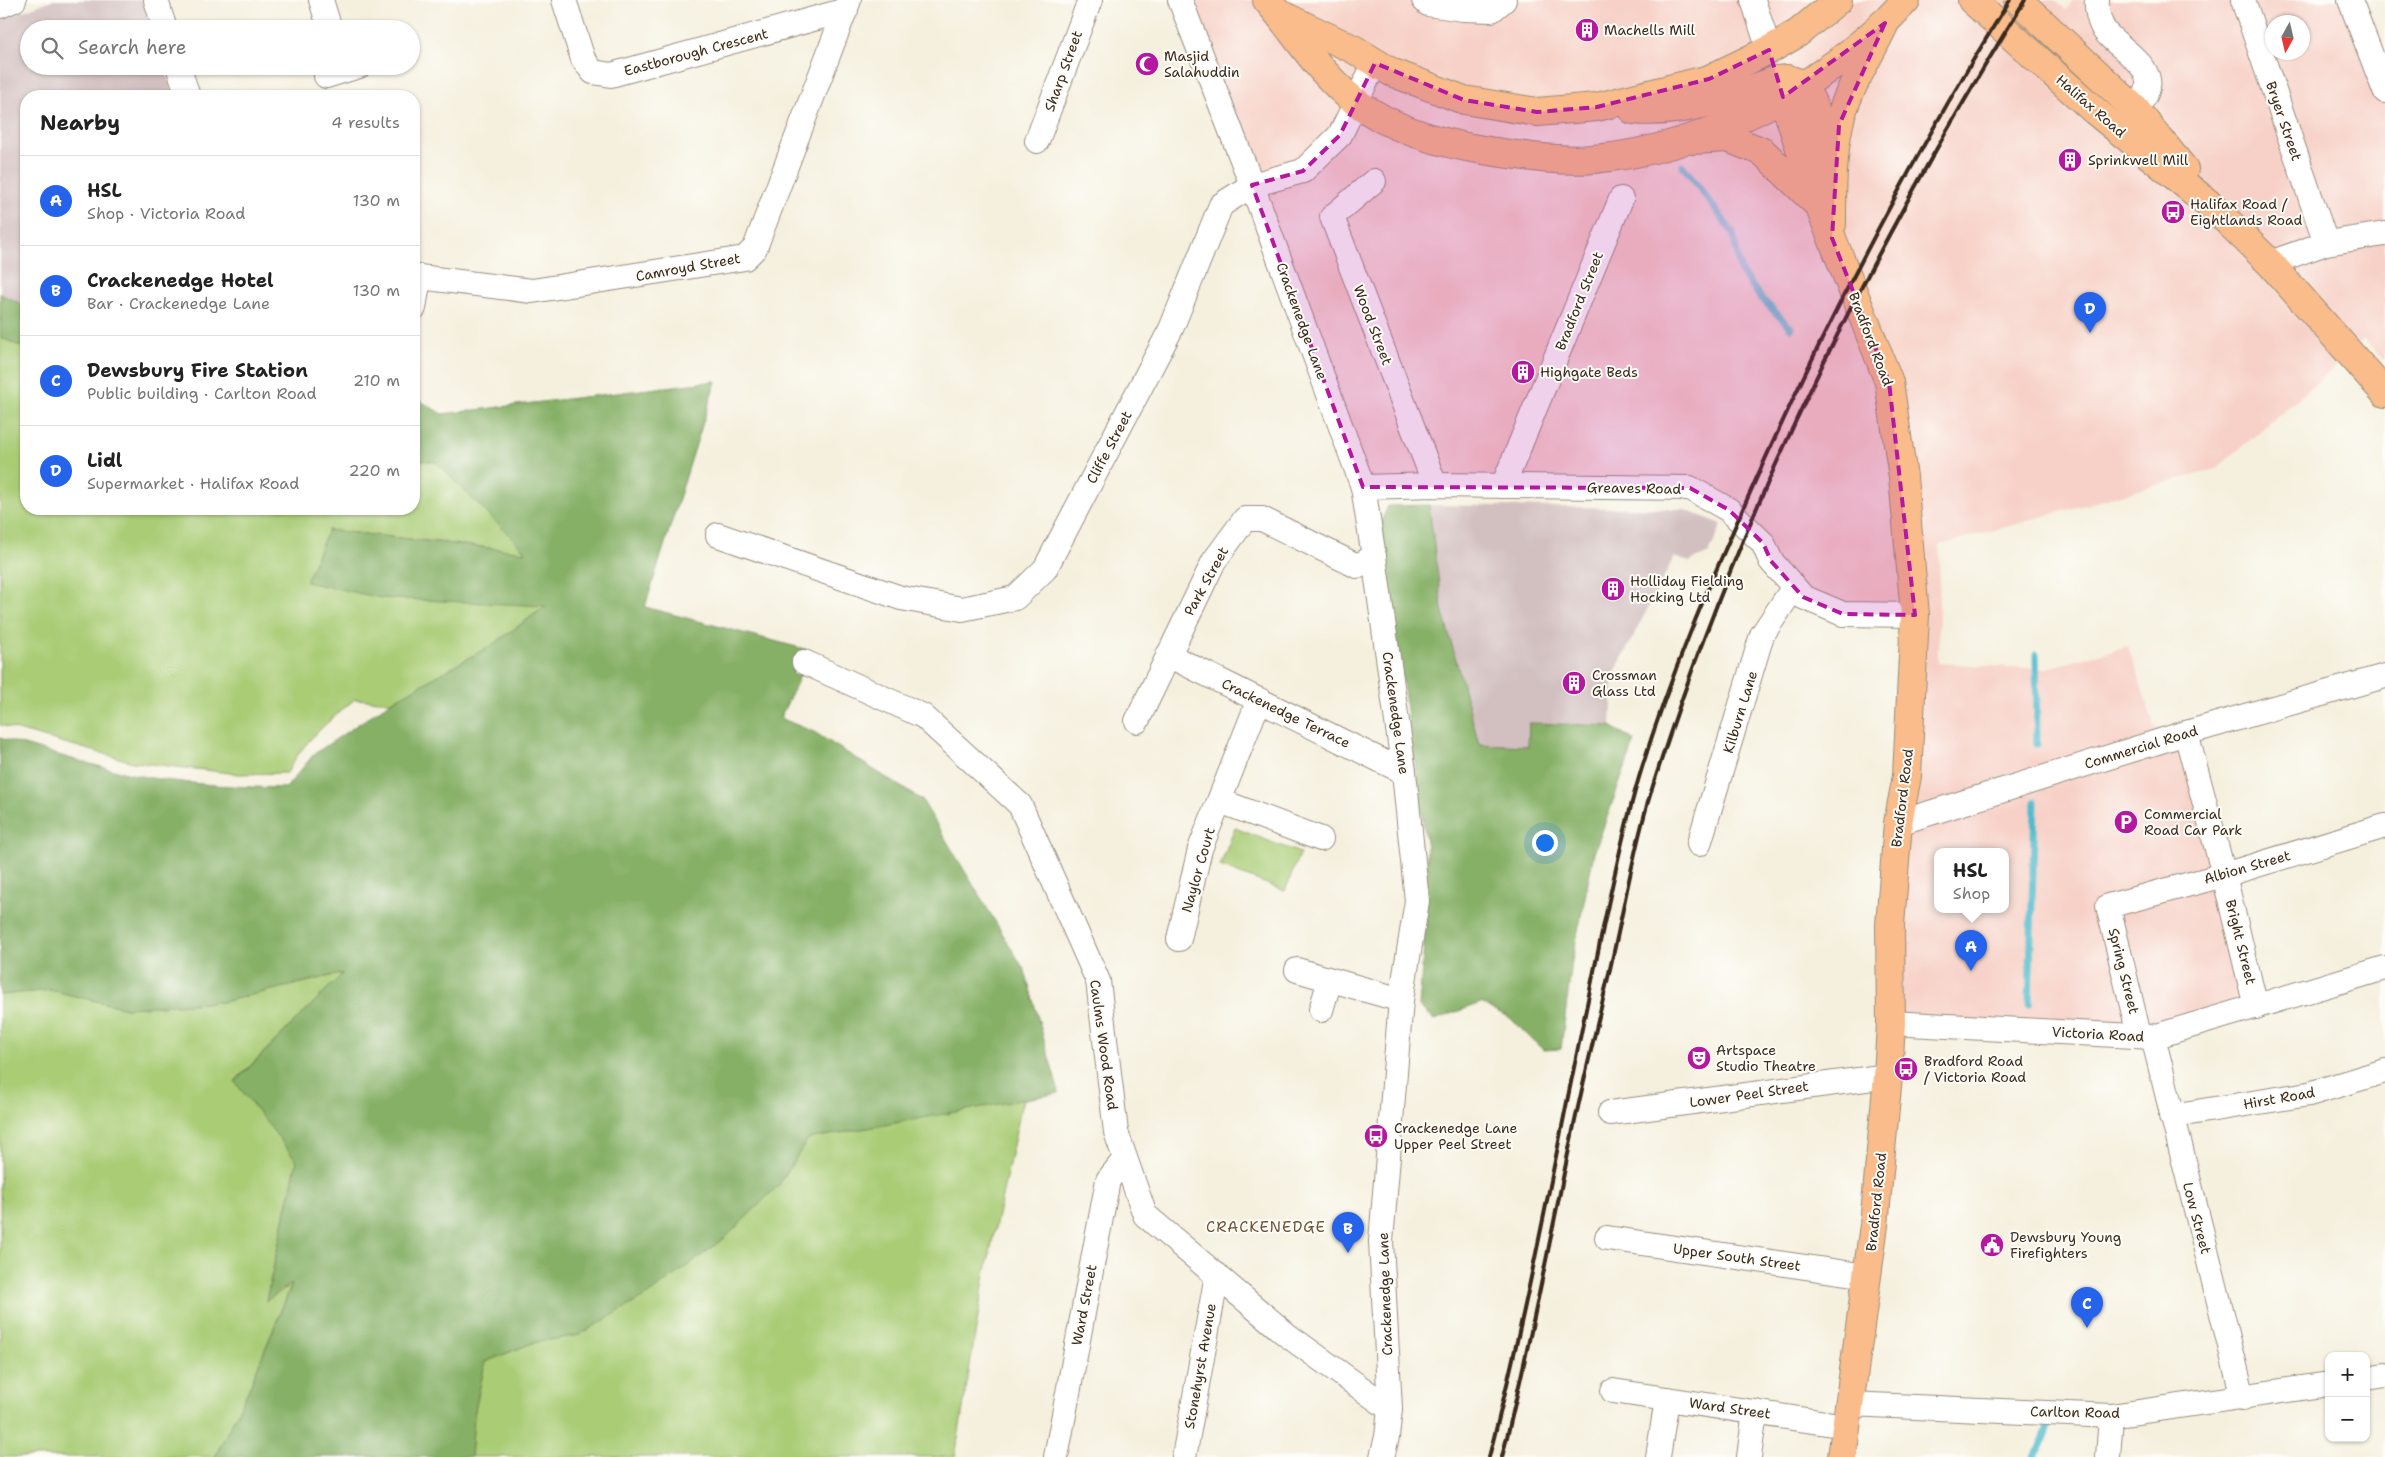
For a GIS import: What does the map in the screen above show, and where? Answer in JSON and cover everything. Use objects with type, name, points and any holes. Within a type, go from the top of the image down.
[{"type":"main road","points":[[1273,7],[1355,50],[1391,72],[1464,100],[1538,112],[1597,107],[1709,79],[1769,50],[1798,33],[1838,0]]},
{"type":"main road","points":[[1689,140],[1831,66],[1885,24],[1906,0]]},
{"type":"main road","name":"Halifax Road","points":[[1972,0],[2095,111],[2214,208],[2270,263],[2385,392]]},
{"type":"main road","name":"Halifax Road","points":[[2018,0],[2140,101],[2214,208]]},
{"type":"main road","points":[[1273,7],[1328,77],[1356,102],[1396,126],[1458,146],[1530,157],[1593,159],[1653,150],[1689,140],[1728,138],[1764,152],[1826,200],[1839,125],[1845,104],[1885,24]]},
{"type":"main road","name":"Bradford Road","points":[[1769,50],[1788,87],[1826,200],[1832,238],[1889,382],[1903,477],[1915,615],[1907,776],[1898,823],[1890,925],[1891,1023],[1888,1076],[1874,1225],[1842,1457]]},
{"type":"main road","points":[[1597,107],[1645,111],[1698,106],[1788,87]]},
{"type":"street","points":[[0,6],[14,0]]},
{"type":"street","points":[[156,0],[162,20]]},
{"type":"street","points":[[321,0],[327,20]]},
{"type":"street","name":"Eastborough Crescent","points":[[564,0],[583,59],[593,72],[610,76],[848,5]]},
{"type":"street","name":"Sharp Street","points":[[1037,141],[1090,0]]},
{"type":"street","name":"Crackenedge Lane","points":[[1180,0],[1252,185],[1363,487],[1404,772],[1417,901],[1401,1000],[1381,1241],[1390,1409],[1387,1437],[1382,1457]]},
{"type":"street","points":[[1424,0],[1428,4],[1454,8],[1492,10],[1504,0]]},
{"type":"street","points":[[1753,0],[1769,50]]},
{"type":"street","points":[[2096,0],[2096,7],[2104,30],[2143,67],[2148,82],[2140,101]]},
{"type":"street","name":"Bryer Street","points":[[2243,0],[2326,243]]},
{"type":"street","points":[[2350,0],[2385,91]]},
{"type":"street","name":"Camroyd Street","points":[[420,278],[532,292],[745,258],[755,248],[848,5]]},
{"type":"street","name":"Cliffe Street","points":[[718,535],[901,598],[962,609],[1015,598],[1046,569],[1171,330],[1221,205],[1252,185],[1303,170],[1340,135],[1375,62]]},
{"type":"street","points":[[181,75],[186,90]]},
{"type":"street","name":"Wood Street","points":[[1374,180],[1332,217],[1434,485]]},
{"type":"street","name":"Bradford Street","points":[[1503,486],[1621,199]]},
{"type":"street","points":[[2270,263],[2326,243],[2385,234]]},
{"type":"street","name":"Greaves Road","points":[[1363,487],[1434,485],[1690,488],[1730,510],[1763,543],[1771,560],[1803,597],[1843,614],[1915,615]]},
{"type":"street","name":"Park Street","points":[[1137,721],[1214,561],[1245,519],[1262,519],[1357,566],[1374,557]]},
{"type":"street","name":"Kilburn Lane","points":[[1699,844],[1762,635],[1794,587]]},
{"type":"street","name":"Crackenedge Terrace","points":[[1168,655],[1404,772]]},
{"type":"street","name":"Caulms Wood Road","points":[[804,662],[923,716],[1020,805],[1098,981],[1116,1132],[1145,1215],[1287,1335],[1390,1409]]},
{"type":"street","name":"Commercial Road","points":[[1898,823],[2186,733],[2385,676]]},
{"type":"street","name":"Naylor Court","points":[[1179,939],[1200,849],[1259,700]]},
{"type":"street","name":"Bright Street","points":[[2186,733],[2224,875],[2256,1007]]},
{"type":"street","points":[[1220,801],[1321,838]]},
{"type":"street","name":"Albion Street","points":[[2108,906],[2224,875],[2385,826]]},
{"type":"street","name":"Spring Street","points":[[2108,906],[2146,1036]]},
{"type":"street","name":"Victoria Road","points":[[1891,1023],[2146,1036],[2256,1007],[2385,968]]},
{"type":"street","points":[[1297,970],[1401,1000]]},
{"type":"street","points":[[1321,1010],[1330,980]]},
{"type":"street","name":"Low Street","points":[[2146,1036],[2172,1116],[2243,1398]]},
{"type":"street","name":"Hirst Road","points":[[2172,1116],[2309,1094],[2385,1071]]},
{"type":"street","name":"Lower Peel Street","points":[[1610,1113],[1888,1076]]},
{"type":"street","name":"Ward Street","points":[[1056,1457],[1108,1180],[1125,1159]]},
{"type":"street","name":"Upper South Street","points":[[1607,1238],[1867,1276]]},
{"type":"street","name":"Stonehyrst Avenue","points":[[1184,1457],[1217,1275]]},
{"type":"street","points":[[2370,1377],[2385,1375]]},
{"type":"street","name":"Carlton Road","points":[[1848,1415],[2111,1416],[2325,1385]]},
{"type":"street","name":"Ward Street","points":[[1613,1391],[1755,1412],[1848,1415]]},
{"type":"street","points":[[1658,1457],[1667,1399]]},
{"type":"street","points":[[1749,1457],[1755,1412]]},
{"type":"street","points":[[2108,1457],[2111,1416]]},
{"type":"highlighted area","points":[[1885,23],[1839,125],[1832,238],[1889,382],[1915,615],[1843,614],[1803,597],[1771,561],[1763,543],[1729,510],[1690,488],[1363,487],[1252,185],[1303,171],[1340,135],[1375,63],[1464,100],[1537,112],[1597,107],[1709,79],[1769,50],[1783,97]]},
{"type":"shaded area","points":[[52,0],[142,0],[149,20],[20,20],[20,75],[167,75],[172,90],[20,90],[20,303],[0,294],[0,20]]},
{"type":"shaded area","points":[[1180,0],[2055,0],[2066,10],[2073,0],[2355,0],[2385,81],[2385,359],[2363,339],[2334,368],[2216,469],[1940,545],[1938,663],[2044,669],[2128,646],[2155,728],[2186,733],[2256,1007],[2153,1037],[1891,1023],[1915,615],[1803,597],[1690,488],[1363,487]]},
{"type":"shaded area","points":[[1429,505],[1682,509],[1722,524],[1709,553],[1689,562],[1674,557],[1613,676],[1611,726],[1529,723],[1528,747],[1479,744],[1442,609]]},
{"type":"green space","points":[[0,294],[20,303],[20,346],[0,337]]},
{"type":"green space","points":[[0,337],[20,346],[20,515],[420,515],[420,460],[436,462],[526,552],[328,530],[381,598],[547,605],[495,643],[391,702],[355,699],[308,742],[287,773],[239,774],[133,762],[0,725]]},
{"type":"green space","points":[[716,381],[645,607],[812,651],[780,718],[814,732],[922,800],[1025,971],[1059,1093],[808,1139],[778,1186],[725,1238],[649,1294],[579,1335],[532,1343],[485,1362],[474,1415],[471,1457],[215,1457],[248,1391],[292,1284],[266,1301],[297,1161],[235,1082],[343,973],[222,1002],[126,1008],[50,990],[0,995],[0,738],[94,765],[152,778],[219,785],[286,788],[314,754],[391,702],[495,643],[546,606],[381,598],[306,582],[328,530],[526,552],[436,462],[420,460],[420,401],[442,414]]},
{"type":"green space","points":[[1429,505],[1442,609],[1479,744],[1528,746],[1529,723],[1611,726],[1635,741],[1594,853],[1572,961],[1561,1049],[1543,1050],[1510,1018],[1481,1003],[1434,1020],[1419,1006],[1426,920],[1427,848],[1380,525],[1388,506]]},
{"type":"green space","points":[[1235,828],[1300,853],[1285,891],[1220,866]]},
{"type":"green space","points":[[343,973],[235,1081],[297,1161],[266,1300],[292,1283],[248,1391],[215,1457],[0,1457],[0,995],[50,990],[126,1008],[222,1002]]},
{"type":"green space","points":[[1023,1099],[984,1280],[955,1457],[471,1457],[474,1415],[485,1362],[532,1343],[579,1335],[778,1186],[808,1139]]},
{"type":"waterway","points":[[1683,166],[1733,233],[1741,272],[1761,298],[1791,328]]},
{"type":"waterway","points":[[2036,655],[2037,744]]},
{"type":"waterway","points":[[2029,1004],[2035,802]]},
{"type":"waterway","points":[[2034,1457],[2040,1448],[2048,1427]]},
{"type":"railway","points":[[1489,1457],[1530,1283],[1628,816],[1647,751],[1675,671],[1757,477],[1844,294],[1940,116],[2010,0]]},
{"type":"railway","points":[[1502,1457],[1640,833],[1651,792],[1686,688],[1724,585],[1767,484],[1813,384],[1862,286],[1914,189],[1968,94],[2025,0]]},
{"type":"place","name":"Machells Mill","points":[[1587,30]]},
{"type":"place","name":"Masjid Salahuddin","points":[[1147,64]]},
{"type":"place","name":"Sprinkwell Mill","points":[[2070,160]]},
{"type":"place","name":"Halifax Road / Eightlands Road","points":[[2173,212]]},
{"type":"place","name":"Lidl","points":[[2090,333]]},
{"type":"place","name":"Highgate Beds","points":[[1523,372]]},
{"type":"place","name":"Holliday Fielding Hocking Ltd","points":[[1613,589]]},
{"type":"place","name":"Crossman Glass Ltd","points":[[1574,683]]},
{"type":"place","name":"Commercial Road Car Park","points":[[2126,822]]},
{"type":"place","name":"HSL","points":[[1971,971]]},
{"type":"place","name":"Artspace Studio Theatre","points":[[1699,1058]]},
{"type":"place","name":"Bradford Road / Victoria Road","points":[[1906,1069]]},
{"type":"place","name":"Crackenedge Lane Upper Peel Street","points":[[1376,1136]]},
{"type":"place","name":"Dewsbury Young Firefighters","points":[[1992,1245]]},
{"type":"place","name":"Crackenedge Hotel","points":[[1348,1253]]},
{"type":"place","name":"Dewsbury Fire Station","points":[[2087,1328]]},
{"type":"district","name":"CRACKENEDGE","points":[[1266,1227]]}]
